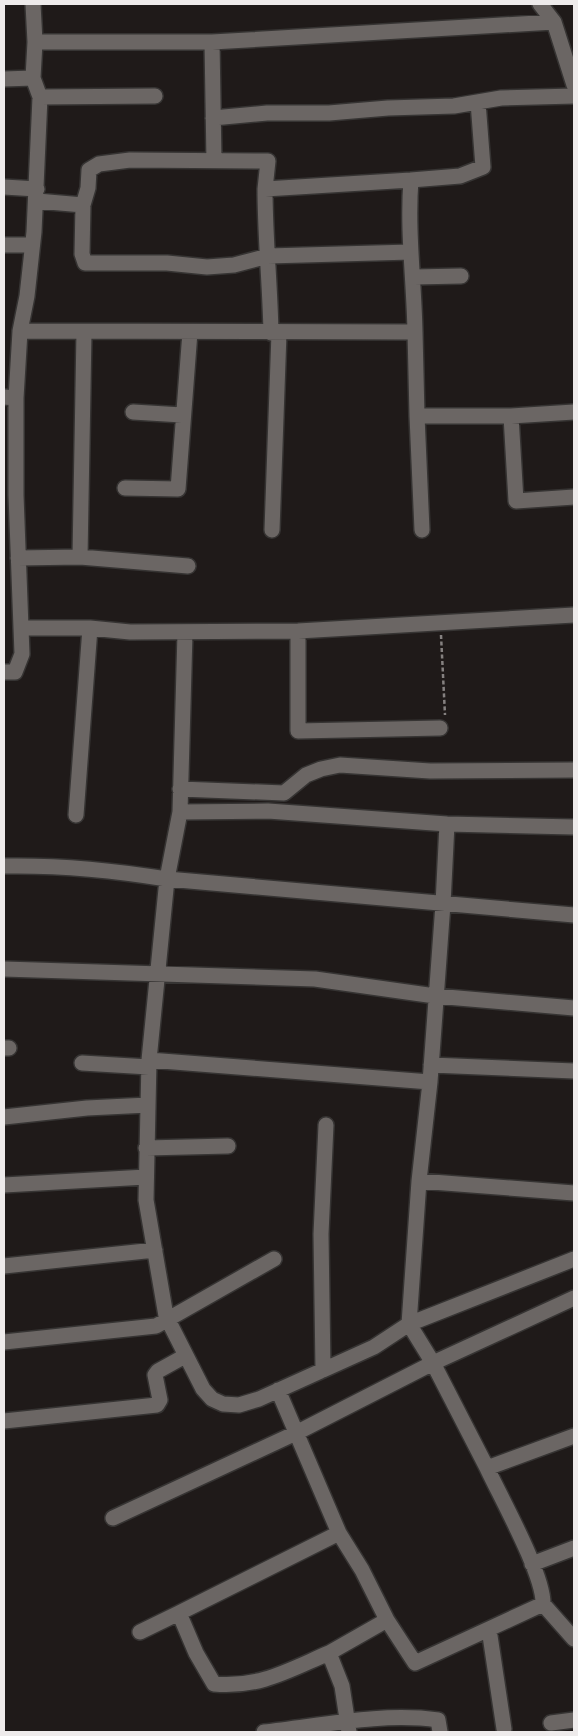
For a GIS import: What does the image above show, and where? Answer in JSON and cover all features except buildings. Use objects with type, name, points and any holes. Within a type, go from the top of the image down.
[{"type":"street","points":[[4,672],[15,672],[22,654],[18,558],[10,534],[10,398],[27,296],[37,195],[40,97],[33,78],[36,42],[33,4]]},
{"type":"street","points":[[540,4],[554,22],[574,85]]},
{"type":"street","points":[[36,42],[212,42],[554,22]]},
{"type":"street","points":[[212,42],[214,160]]},
{"type":"street","points":[[4,79],[33,78]]},
{"type":"street","points":[[40,97],[156,96]]},
{"type":"street","points":[[213,118],[267,113],[329,113],[388,108],[454,106],[501,98],[574,96]]},
{"type":"street","points":[[265,188],[460,176],[483,166],[478,102]]},
{"type":"street","points":[[272,530],[275,333],[268,256],[265,226],[265,188],[268,161],[214,160],[184,162],[130,160],[99,164],[89,170],[88,188],[82,205],[82,254],[86,263],[167,263],[207,267],[234,265],[268,256],[411,252]]},
{"type":"street","points":[[410,180],[409,209],[414,277],[422,530]]},
{"type":"street","points":[[4,187],[82,205]]},
{"type":"street","points":[[4,245],[31,245]]},
{"type":"street","points":[[414,277],[461,276]]},
{"type":"street","points":[[20,331],[415,332]]},
{"type":"street","points":[[80,557],[84,332]]},
{"type":"street","points":[[126,488],[178,488],[182,415],[190,332]]},
{"type":"street","points":[[132,412],[182,415]]},
{"type":"street","points":[[417,416],[511,416],[574,412]]},
{"type":"street","points":[[511,416],[516,501],[574,498]]},
{"type":"street","points":[[18,558],[80,557],[188,566]]},
{"type":"street","points":[[21,628],[90,628],[130,632],[185,633],[298,631],[574,615]]},
{"type":"street","points":[[76,815],[90,628]]},
{"type":"street","points":[[298,631],[298,731],[440,728]]},
{"type":"street","points":[[185,633],[180,812],[167,879],[149,1063],[146,1200],[168,1320],[203,1389],[212,1399],[223,1404],[239,1405],[278,1390],[374,1347],[409,1324],[574,1259]]},
{"type":"street","points":[[180,789],[284,794],[306,775],[321,769],[340,766],[430,770],[574,770]]},
{"type":"street","points":[[180,812],[268,811],[447,824],[574,827]]},
{"type":"street","points":[[447,824],[432,1065],[419,1181],[409,1324],[433,1363],[487,1468],[542,1587],[544,1604],[574,1639]]},
{"type":"street","points":[[4,866],[50,865],[88,868],[167,879],[574,915]]},
{"type":"street","points":[[4,970],[315,979],[435,996],[574,1008]]},
{"type":"street","points":[[82,1063],[149,1063],[430,1082]]},
{"type":"street","points":[[432,1065],[574,1071]]},
{"type":"street","points":[[4,1117],[88,1108],[148,1105]]},
{"type":"street","points":[[324,1370],[321,1234],[326,1125]]},
{"type":"street","points":[[146,1148],[228,1146]]},
{"type":"street","points":[[4,1185],[146,1176]]},
{"type":"street","points":[[419,1181],[574,1193]]},
{"type":"street","points":[[4,1266],[155,1250]]},
{"type":"street","points":[[4,1342],[133,1330],[156,1326],[274,1259]]},
{"type":"street","points":[[113,1518],[298,1432],[433,1363],[574,1298]]},
{"type":"street","points":[[4,1421],[156,1404],[160,1400],[155,1375],[158,1371],[185,1356]]},
{"type":"street","points":[[278,1390],[298,1432],[339,1533],[362,1570],[387,1620],[415,1664],[544,1604]]},
{"type":"street","points":[[487,1468],[574,1436]]},
{"type":"street","points":[[140,1632],[339,1533]]},
{"type":"street","points":[[532,1564],[574,1548]]},
{"type":"street","points":[[178,1613],[196,1653],[214,1684],[237,1686],[255,1683],[329,1653],[387,1620]]},
{"type":"street","points":[[489,1629],[504,1729]]},
{"type":"street","points":[[329,1653],[342,1686],[348,1727]]},
{"type":"street","points":[[264,1732],[348,1727],[422,1718],[438,1720],[440,1732]]},
{"type":"street","points":[[551,1723],[574,1720]]},
{"type":"path","points":[[440,728],[444,725],[445,720],[441,624]]}]
